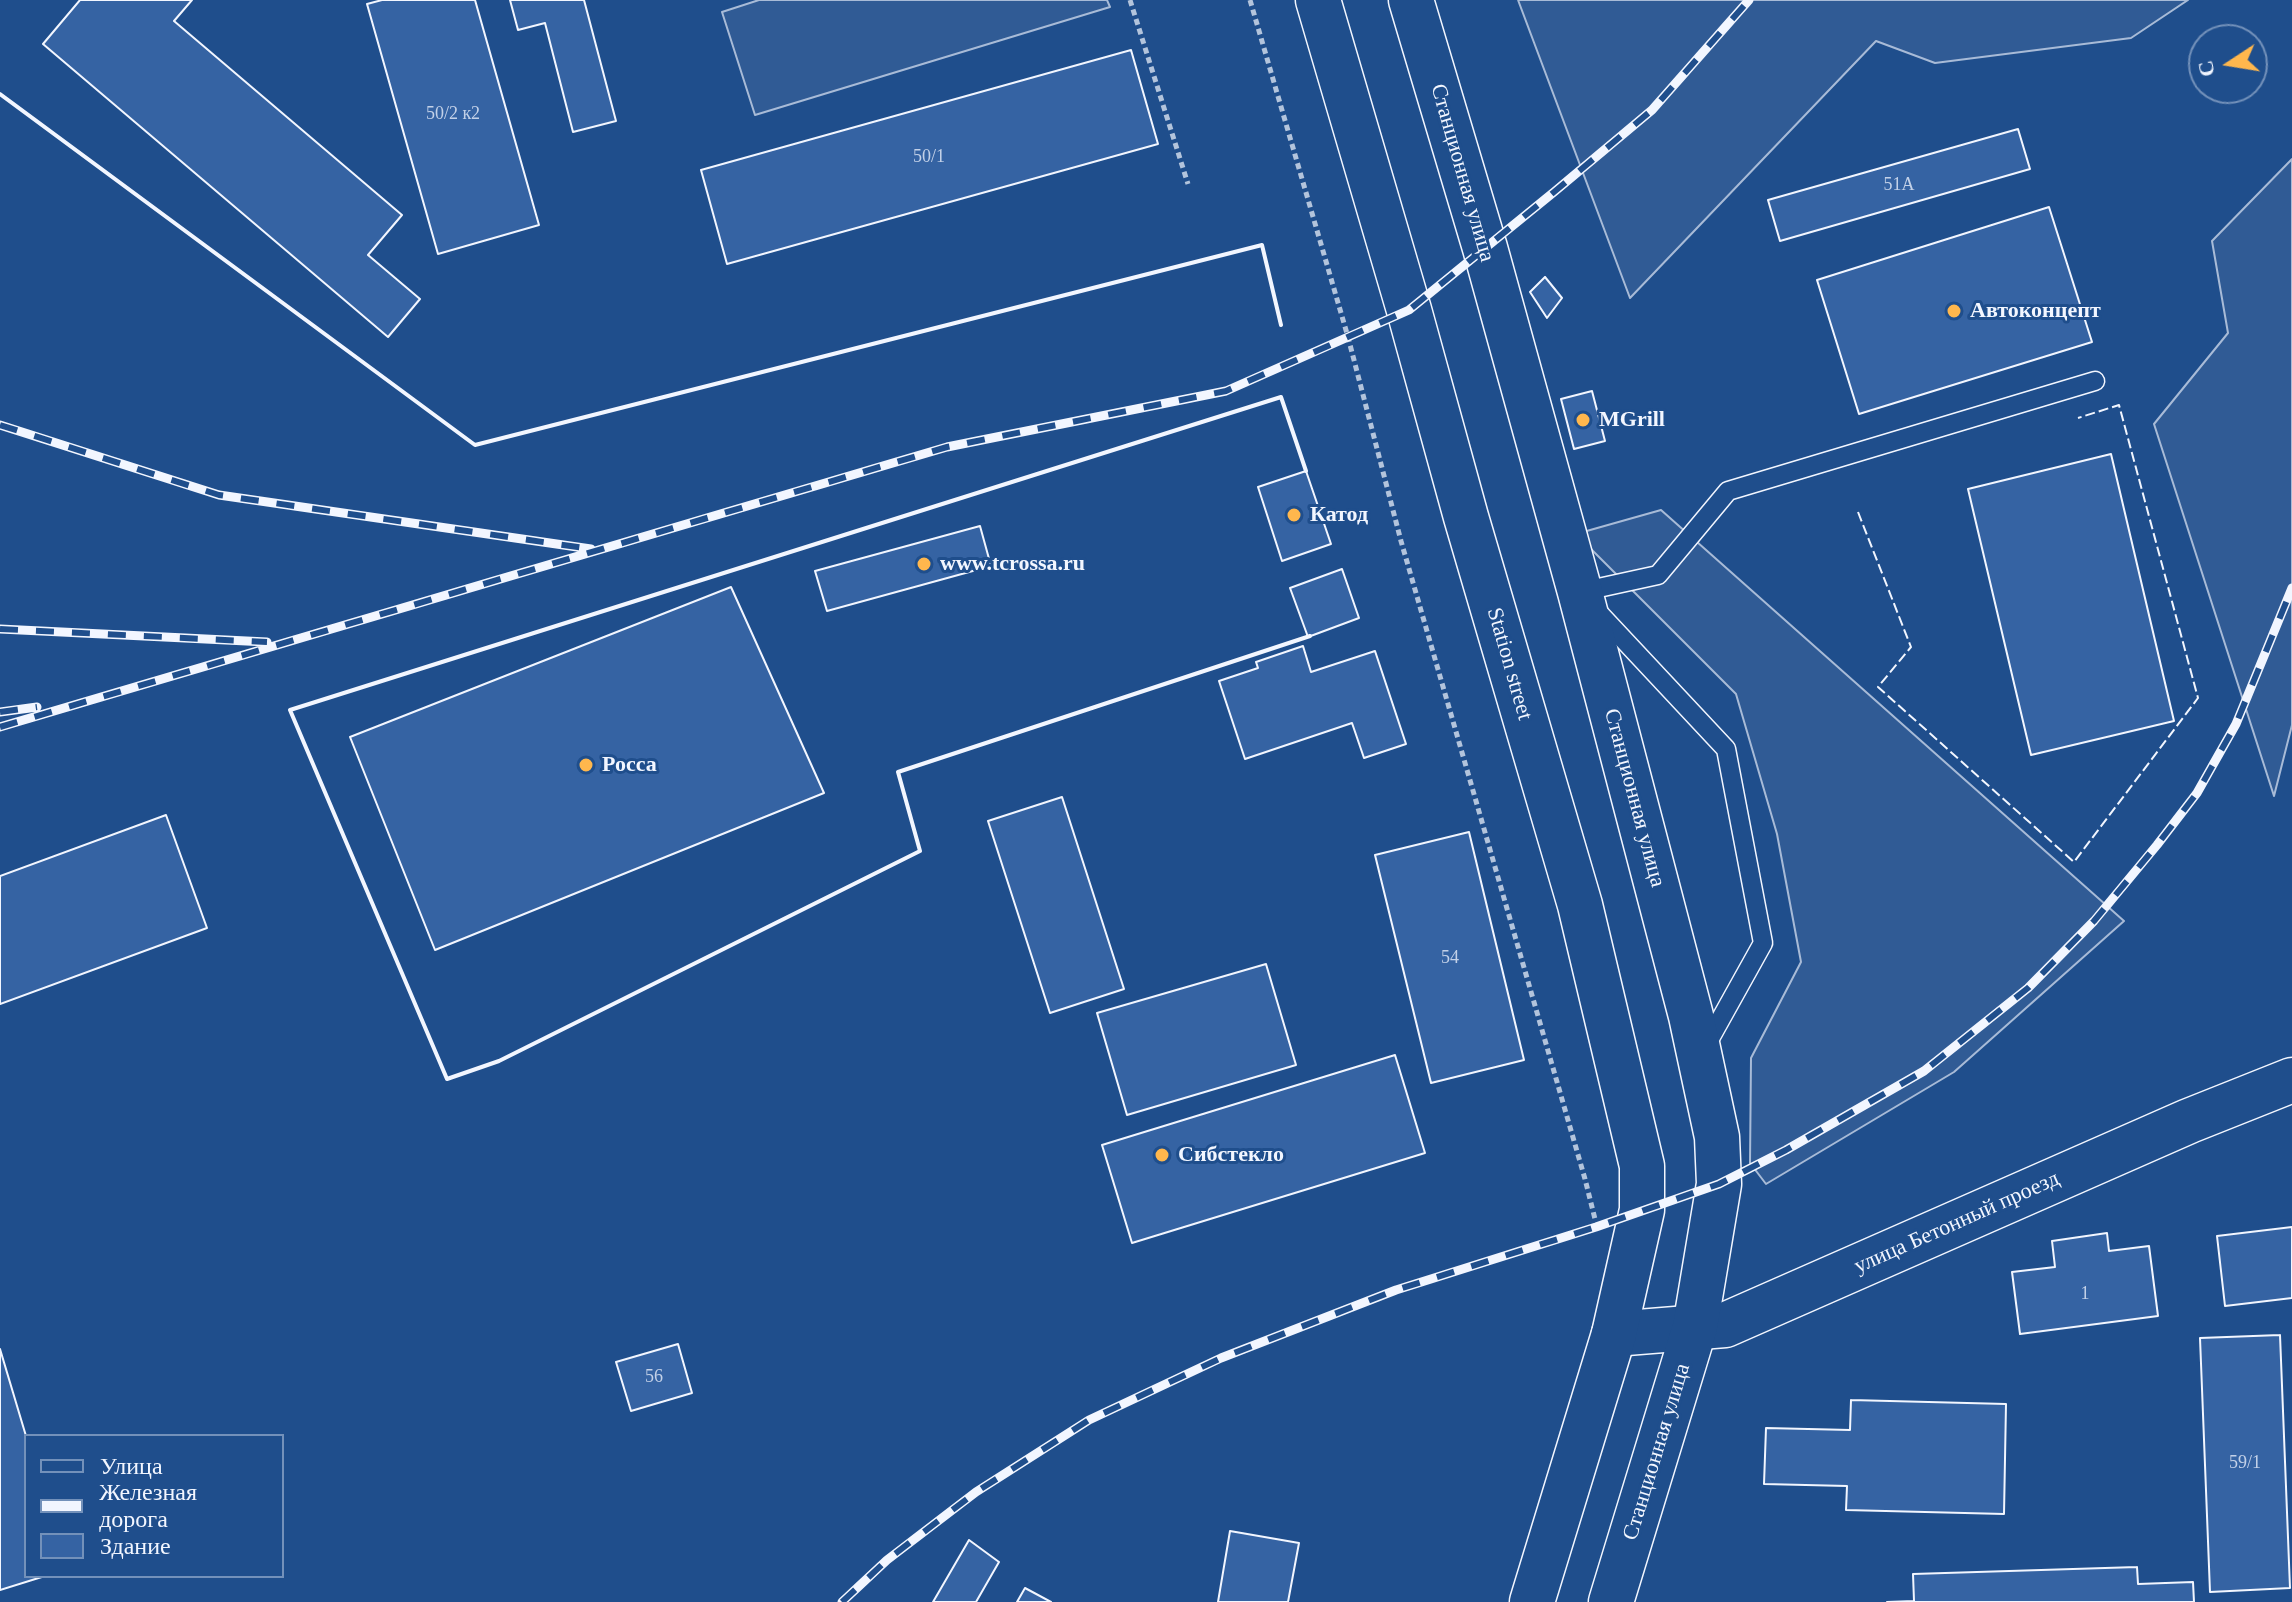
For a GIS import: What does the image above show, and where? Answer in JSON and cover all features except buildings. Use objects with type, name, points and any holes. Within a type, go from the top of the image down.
[{"type":"main road","name":"Station street","points":[[1318,0],[1580,905],[1639,1149],[1642,1210],[1614,1334]]},
{"type":"main road","name":"Станционная улица","points":[[1411,0],[1485,248],[1580,592],[1701,1055],[1717,1137],[1719,1184],[1695,1327],[1611,1602]]},
{"type":"main road","name":"улица Бетонный проезд","points":[[1614,1334],[1725,1325],[2189,1121],[2292,1080]]},
{"type":"main road","points":[[1532,1602],[1614,1334]]},
{"type":"lane","points":[[1580,592],[1658,575],[1728,491],[2095,381]]},
{"type":"lane","points":[[1580,592],[1726,749],[1763,943],[1701,1055]]},
{"type":"path","points":[[1130,0],[1188,184]]},
{"type":"path","points":[[1250,0],[1348,337],[1401,541],[1585,1179]]},
{"type":"shaded area","points":[[759,0],[1107,0],[1110,7],[755,115],[722,12]]},
{"type":"shaded area","points":[[1518,0],[2188,0],[2131,38],[1935,63],[1876,41],[1630,298]]},
{"type":"shaded area","points":[[2292,159],[2292,725],[2274,796],[2154,424],[2228,333],[2212,241]]},
{"type":"shaded area","points":[[1661,510],[2124,921],[1954,1072],[1766,1184],[1750,1163],[1751,1058],[1801,962],[1777,834],[1736,694],[1576,534]]},
{"type":"railway","points":[[0,727],[947,447],[1226,391],[1409,310],[1652,110],[1749,0]]},
{"type":"railway","points":[[0,425],[219,495],[591,549]]},
{"type":"railway","points":[[842,1602],[887,1560],[976,1492],[1089,1420],[1221,1358],[1396,1290],[1596,1227],[1719,1184],[1786,1150],[1924,1071],[2028,988],[2094,921],[2197,793],[2236,724],[2292,588]]},
{"type":"railway","points":[[0,629],[267,642]]},
{"type":"railway","points":[[0,712],[37,707]]},
{"type":"fence","points":[[1858,512],[1911,647],[1878,687],[2074,862],[2198,698],[2119,405],[2078,418]]},
{"type":"wall","points":[[0,94],[475,445],[1262,245],[1281,325]]},
{"type":"wall","points":[[1306,471],[1281,397],[290,710],[447,1079],[499,1061],[920,851],[898,772],[1310,636]]},
{"type":"place","name":"Автоконцепт","points":[[1954,311]]},
{"type":"place","name":"MGrill","points":[[1583,420]]},
{"type":"place","name":"Катод","points":[[1294,515]]},
{"type":"place","name":"www.tcrossa.ru","points":[[924,564]]},
{"type":"place","name":"Росса","points":[[586,765]]},
{"type":"place","name":"Сибстекло","points":[[1162,1155]]}]
